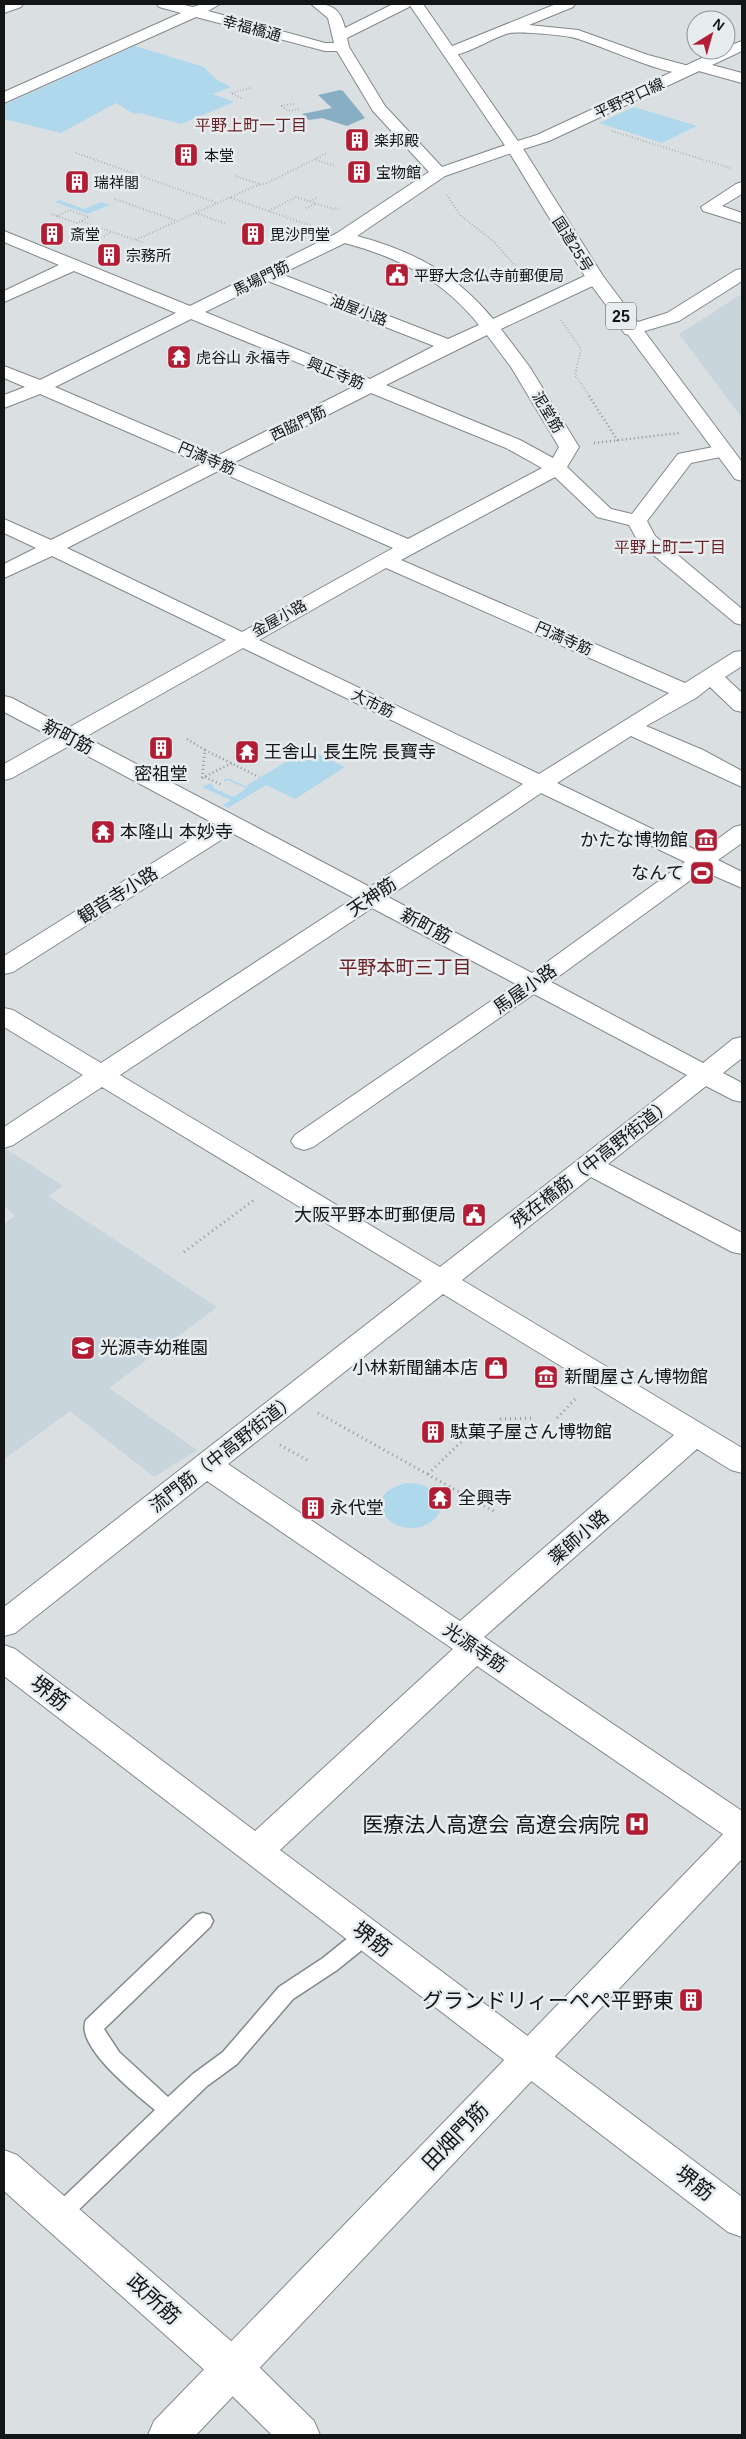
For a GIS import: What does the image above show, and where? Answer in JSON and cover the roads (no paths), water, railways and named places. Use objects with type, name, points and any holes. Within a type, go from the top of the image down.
[{"type":"main road","points":[[4,9],[16,4]]},
{"type":"main road","name":"幸福橋通","points":[[164,4],[325,47],[341,42]]},
{"type":"main road","points":[[7,94],[213,4]]},
{"type":"main road","points":[[318,4],[335,16],[341,42],[378,108],[436,175]]},
{"type":"main road","points":[[341,42],[404,4]]},
{"type":"main road","name":"国道25号","points":[[416,4],[514,147],[594,278],[631,330],[742,475]]},
{"type":"main road","points":[[450,52],[568,4]]},
{"type":"main road","points":[[509,28],[573,34],[643,58],[742,78]]},
{"type":"main road","name":"平野守口線","points":[[514,147],[543,138],[692,68],[739,49]]},
{"type":"main road","name":"馬場門筋","points":[[4,402],[40,387],[343,236],[436,175],[514,147]]},
{"type":"main road","points":[[742,187],[709,207],[742,218]]},
{"type":"main road","name":"興正寺筋","points":[[4,236],[187,313],[513,444],[557,468]]},
{"type":"main road","name":"泥堂筋","points":[[343,236],[407,257],[441,279],[492,326],[524,373],[569,447],[557,468]]},
{"type":"main road","points":[[4,297],[73,265]]},
{"type":"main road","points":[[631,330],[673,317],[742,274]]},
{"type":"main road","name":"油屋小路","points":[[268,275],[449,346]]},
{"type":"main road","name":"西脇門筋","points":[[4,572],[49,547],[449,346],[594,278]]},
{"type":"main road","name":"円満寺筋","points":[[4,371],[409,546]]},
{"type":"main road","points":[[637,521],[685,458],[723,451]]},
{"type":"main road","points":[[557,468],[573,486],[604,513],[637,521],[646,539],[742,619]]},
{"type":"main road","name":"金屋小路","points":[[4,773],[409,546],[557,468]]},
{"type":"main road","name":"大市筋","points":[[4,525],[742,881]]},
{"type":"main road","name":"円満寺筋","points":[[386,560],[688,693]]},
{"type":"main road","name":"天神筋","points":[[4,1139],[372,897],[539,784],[688,693],[742,657]]},
{"type":"main road","points":[[712,677],[742,705]]},
{"type":"main road","name":"新町筋","points":[[4,703],[742,1094]]},
{"type":"main road","points":[[631,728],[695,755],[742,780]]},
{"type":"main road","name":"観音寺小路","points":[[4,967],[232,823]]},
{"type":"main road","name":"馬屋小路","points":[[304,1141],[534,983],[742,832]]},
{"type":"main road","points":[[4,1016],[742,1462]]},
{"type":"main road","name":"残在橋筋（中高野街道）","points":[[442,1281],[742,1045]]},
{"type":"main road","points":[[589,1165],[742,1245]]},
{"type":"main road","name":"流門筋（中高野街道）","points":[[4,1624],[442,1281]]},
{"type":"main road","name":"薬師小路","points":[[256,1851],[468,1643],[695,1434]]},
{"type":"main road","name":"光源寺筋","points":[[208,1466],[742,1829]]},
{"type":"main road","name":"堺筋","points":[[4,1658],[742,2219]]},
{"type":"main road","name":"田畑門筋","points":[[168,2435],[742,1837]]},
{"type":"main road","name":"政所筋","points":[[7,2175],[59,2215],[232,2368],[300,2435]]},
{"type":"lane","points":[[169,2110],[122,2071],[96,2036],[93,2026],[203,1921]]},
{"type":"lane","points":[[59,2215],[200,2080],[230,2058],[286,1993],[330,1964],[366,1935]]},
{"type":"place","name":"楽邦殿","points":[[357,140]]},
{"type":"place","name":"本堂","points":[[186,155]]},
{"type":"place","name":"宝物館","points":[[359,172]]},
{"type":"place","name":"瑞祥閣","points":[[77,182]]},
{"type":"place","name":"斎堂","points":[[52,234]]},
{"type":"place","name":"毘沙門堂","points":[[253,234]]},
{"type":"place","name":"宗務所","points":[[109,255]]},
{"type":"place","name":"平野大念仏寺前郵便局","points":[[397,275]]},
{"type":"place","name":"虎谷山 永福寺","points":[[179,357]]},
{"type":"place","name":"密祖堂","points":[[161,748]]},
{"type":"place","name":"王舎山 長生院 長寶寺","points":[[247,752]]},
{"type":"place","name":"本隆山 本妙寺","points":[[103,832]]},
{"type":"place","name":"かたな博物館","points":[[706,840]]},
{"type":"place","name":"なんて","points":[[702,873]]},
{"type":"place","name":"大阪平野本町郵便局","points":[[474,1215]]},
{"type":"place","name":"光源寺幼稚園","points":[[83,1348]]},
{"type":"place","name":"小林新聞舗本店","points":[[496,1368]]},
{"type":"place","name":"新聞屋さん博物館","points":[[546,1377]]},
{"type":"place","name":"駄菓子屋さん博物館","points":[[433,1432]]},
{"type":"place","name":"全興寺","points":[[440,1498]]},
{"type":"place","name":"永代堂","points":[[313,1508]]},
{"type":"place","name":"医療法人高遼会 高遼会病院","points":[[637,1824]]},
{"type":"place","name":"グランドリィーぺぺ平野東","points":[[691,2000]]},
{"type":"district","name":"平野上町一丁目","points":[[251,125]]},
{"type":"district","name":"平野上町二丁目","points":[[670,547]]},
{"type":"district","name":"平野本町三丁目","points":[[405,967]]}]
